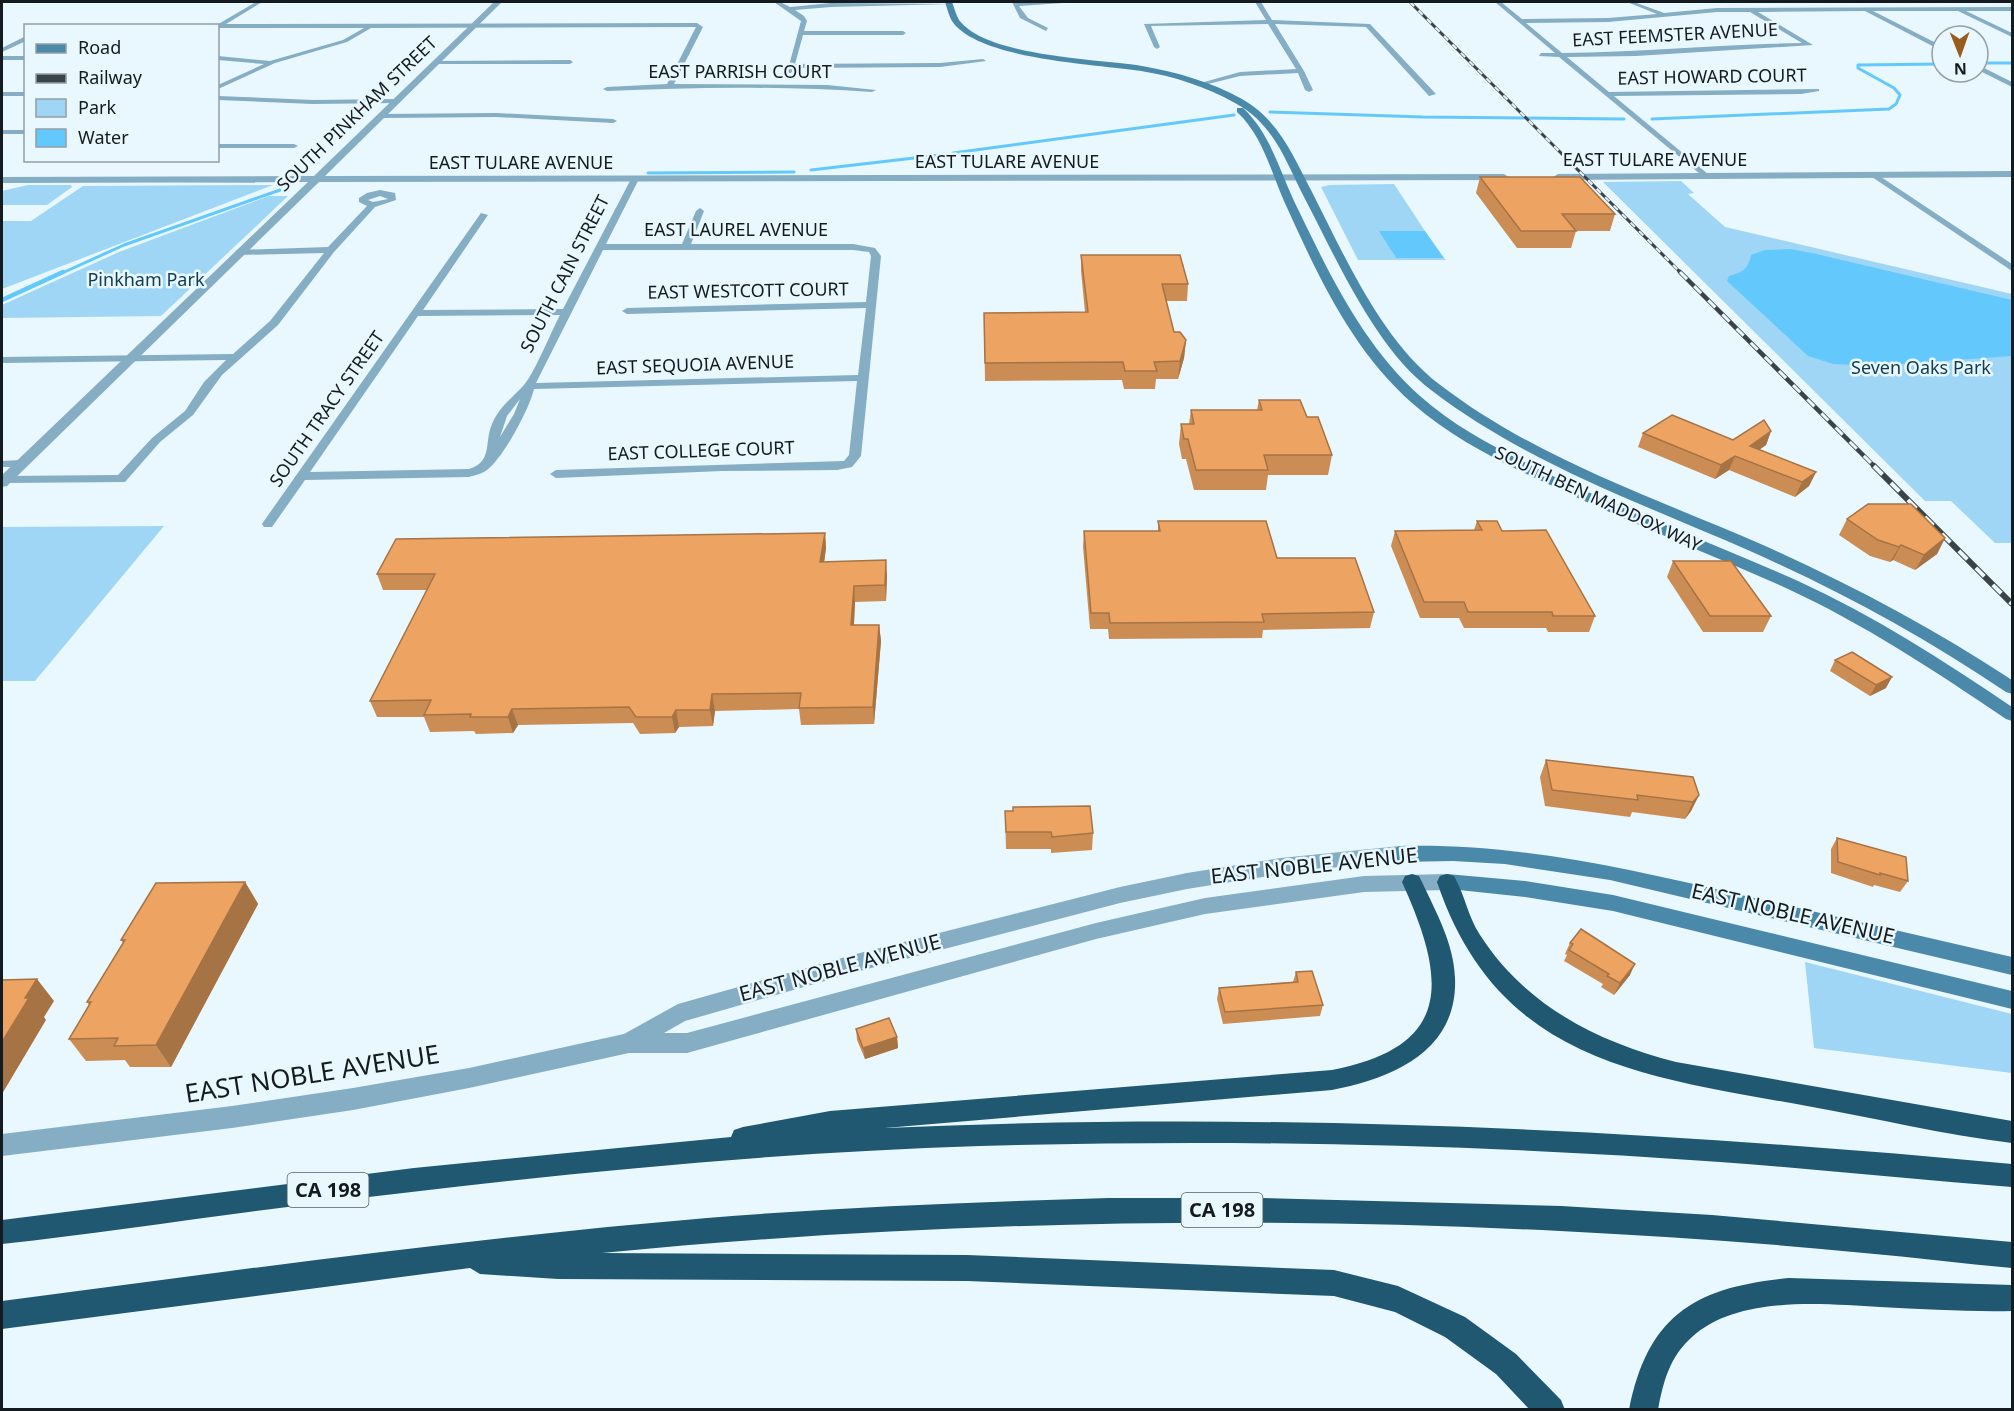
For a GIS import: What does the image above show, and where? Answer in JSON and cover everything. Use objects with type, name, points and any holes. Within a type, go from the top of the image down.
[{"type":"highway","points":[[654,1155],[830,1122],[1316,1082],[1369,1072],[1400,1058],[1417,1045],[1433,1027],[1442,1006],[1444,987],[1441,960],[1426,913],[1412,882]]},
{"type":"highway","points":[[1447,882],[1472,942],[1505,984],[1551,1021],[1604,1050],[1633,1061],[1676,1072],[2013,1132]]},
{"type":"highway","name":"CA 198","points":[[2,1232],[419,1179],[654,1155],[807,1144],[1003,1135],[1177,1132],[1350,1133],[1643,1144],[2013,1176]]},
{"type":"highway","name":"CA 198","points":[[2,1316],[433,1257],[684,1233],[870,1220],[1097,1212],[1231,1210],[1474,1215],[1648,1223],[1846,1238],[2013,1255]]},
{"type":"highway","points":[[433,1257],[558,1266],[978,1268],[1334,1283],[1398,1299],[1455,1327],[1506,1364],[1551,1410]]},
{"type":"highway","points":[[1644,1410],[1657,1360],[1671,1339],[1692,1319],[1731,1301],[1764,1295],[1818,1292],[2013,1298]]},
{"type":"main road","name":"SOUTH BEN MADDOX WAY","points":[[949,3],[951,15],[959,25],[990,42],[1034,54],[1154,71],[1200,84],[1238,100],[1269,123],[1278,133],[1299,177],[1390,341],[1430,383],[1490,425],[1523,444],[1600,482],[1782,560],[1872,604],[1950,648],[2013,688]]},
{"type":"main road","name":"SOUTH BEN MADDOX WAY","points":[[1114,66],[1192,86],[1238,108],[1257,130],[1346,312],[1364,343],[1381,364],[1417,400],[1452,426],[1506,460],[1641,521],[1795,586],[1898,641],[2013,715]]},
{"type":"main road","points":[[1346,312],[1358,314],[1362,318],[1384,350],[1407,375],[1430,383]]},
{"type":"main road","name":"EAST NOBLE AVENUE","points":[[1400,854],[1488,855],[1610,872],[2013,966]]},
{"type":"main road","name":"EAST NOBLE AVENUE","points":[[1447,882],[1525,889],[1613,903],[2013,1000]]},
{"type":"street","points":[[219,25],[259,2]]},
{"type":"street","name":"SOUTH PINKHAM STREET","points":[[3,481],[383,116],[498,2]]},
{"type":"street","points":[[777,2],[791,9],[804,21],[784,87]]},
{"type":"street","points":[[1046,29],[1018,14],[1015,3],[1074,2]]},
{"type":"street","points":[[1258,2],[1301,71],[1309,90]]},
{"type":"street","points":[[1498,2],[1705,176]]},
{"type":"street","points":[[1630,2],[1664,14]]},
{"type":"street","points":[[1737,2],[1751,10]]},
{"type":"street","points":[[1850,2],[1930,43]]},
{"type":"street","points":[[1940,2],[2013,35]]},
{"type":"street","points":[[791,9],[877,3],[949,3]]},
{"type":"street","points":[[1521,21],[1608,20],[1664,14],[1751,10],[2013,9]]},
{"type":"street","name":"EAST FEEMSTER AVENUE","points":[[1541,55],[1636,54],[1748,46],[1810,45],[1751,10]]},
{"type":"street","points":[[1157,47],[1147,24],[1270,22],[1368,25],[1432,94]]},
{"type":"street","points":[[219,26],[697,25],[700,27],[669,86]]},
{"type":"street","points":[[219,87],[273,62],[345,41],[371,27]]},
{"type":"street","points":[[801,33],[903,33]]},
{"type":"street","points":[[2,50],[24,39]]},
{"type":"street","points":[[2,58],[24,58]]},
{"type":"street","points":[[219,58],[273,62]]},
{"type":"street","points":[[791,66],[940,65],[983,61]]},
{"type":"street","points":[[437,63],[570,62]]},
{"type":"street","points":[[1200,84],[1240,74],[1301,71]]},
{"type":"street","points":[[1990,73],[2013,85]]},
{"type":"street","name":"EAST PARRISH COURT","points":[[607,89],[669,86],[857,87],[872,90]]},
{"type":"street","name":"EAST HOWARD COURT","points":[[1607,94],[1817,90]]},
{"type":"street","points":[[2,94],[24,94]]},
{"type":"street","points":[[219,98],[313,102],[398,101]]},
{"type":"street","points":[[383,116],[505,115],[613,120]]},
{"type":"street","points":[[2,132],[24,132]]},
{"type":"street","points":[[219,146],[294,146]]},
{"type":"street","name":"EAST TULARE AVENUE","points":[[1547,177],[2013,174]]},
{"type":"street","points":[[1875,175],[2013,268]]},
{"type":"street","name":"EAST TULARE AVENUE","points":[[2,180],[1516,177]]},
{"type":"street","name":"SOUTH CAIN STREET","points":[[302,476],[458,474],[485,468],[514,427],[527,398],[529,386],[635,179]]},
{"type":"street","name":"SOUTH PINKHAM STREET","points":[[3,481],[121,479],[156,440],[189,413],[208,384],[274,322],[301,291],[331,250],[372,205]]},
{"type":"street","points":[[685,247],[700,211]]},
{"type":"street","name":"SOUTH TRACY STREET","points":[[268,524],[484,215]]},
{"type":"street","name":"EAST LAUREL AVENUE","points":[[599,247],[853,247],[872,250],[876,256],[870,305]]},
{"type":"street","points":[[239,252],[331,250]]},
{"type":"street","points":[[862,378],[870,305]]},
{"type":"street","name":"EAST WESTCOTT COURT","points":[[627,311],[870,305]]},
{"type":"street","points":[[416,314],[566,312]]},
{"type":"street","points":[[2,360],[235,357]]},
{"type":"street","name":"EAST SEQUOIA AVENUE","points":[[529,386],[862,378]]},
{"type":"street","name":"EAST COLLEGE COURT","points":[[556,474],[848,465],[855,456],[862,378]]},
{"type":"street","name":"SOUTH CAIN STREET","points":[[494,454],[492,439],[497,422],[506,406],[529,386]]},
{"type":"street","points":[[2,464],[20,464]]},
{"type":"street","name":"EAST NOBLE AVENUE","points":[[629,1043],[678,1013],[856,963],[1120,895],[1281,866],[1400,854]]},
{"type":"street","name":"EAST NOBLE AVENUE","points":[[2,1145],[232,1117],[353,1099],[508,1070],[629,1043],[687,1043],[1096,931],[1205,906],[1323,889],[1412,882],[1447,882]]},
{"type":"green space","name":"Seven Oaks Park","points":[[1681,181],[1694,193],[1688,194],[1725,227],[2012,294],[2012,543],[1995,543],[1951,501],[1925,501],[1603,182]]},
{"type":"green space","points":[[1394,184],[1425,231],[1380,231],[1396,258],[1444,258],[1446,260],[1358,260],[1321,187]]},
{"type":"green space","points":[[28,185],[71,185],[72,187],[47,205],[2,205],[2,191]]},
{"type":"green space","points":[[273,185],[2,289],[2,221],[31,221],[83,186]]},
{"type":"green space","name":"Pinkham Park","points":[[269,196],[288,196],[161,316],[2,318],[2,305],[119,252]]},
{"type":"green space","points":[[164,526],[35,681],[2,681],[2,527]]},
{"type":"green space","points":[[1805,962],[2012,1014],[2012,1073],[1814,1048]]},
{"type":"water","points":[[1379,231],[1425,231],[1444,258],[1396,258]]},
{"type":"water","points":[[1790,249],[2012,300],[2012,356],[1874,366],[1833,364],[1808,356],[1727,281],[1729,276],[1741,272],[1746,267],[1751,255],[1765,250]]},
{"type":"building","points":[[1480,177],[1580,177],[1615,214],[1562,214],[1576,231],[1521,231]]},
{"type":"building","points":[[1081,255],[1180,255],[1188,284],[1162,284],[1174,332],[1180,332],[1186,340],[1180,361],[1154,362],[1157,371],[1125,371],[1123,362],[985,363],[984,313],[1088,312]]},
{"type":"building","points":[[1259,400],[1300,400],[1307,417],[1318,417],[1332,455],[1264,455],[1268,470],[1196,470],[1188,439],[1184,439],[1181,424],[1194,424],[1191,410],[1262,410]]},
{"type":"building","points":[[1672,415],[1733,440],[1764,420],[1771,431],[1750,446],[1816,472],[1802,482],[1735,456],[1721,465],[1643,433]]},
{"type":"building","points":[[1868,504],[1911,504],[1945,538],[1924,555],[1901,545],[1899,547],[1878,540],[1847,519]]},
{"type":"building","points":[[1158,521],[1266,521],[1277,558],[1355,558],[1374,612],[1262,614],[1264,622],[1110,623],[1109,613],[1091,613],[1084,531],[1160,531]]},
{"type":"building","points":[[1477,521],[1497,521],[1502,531],[1546,530],[1595,616],[1553,616],[1552,612],[1468,612],[1464,602],[1424,602],[1395,531],[1482,530]]},
{"type":"building","points":[[825,533],[820,562],[886,560],[885,585],[854,586],[851,625],[879,625],[873,707],[799,708],[801,693],[712,694],[710,710],[676,710],[672,717],[636,717],[629,707],[512,709],[508,717],[470,717],[471,714],[424,715],[431,700],[370,701],[435,574],[377,574],[396,539]]},
{"type":"building","points":[[1673,561],[1731,561],[1771,616],[1710,616]]},
{"type":"building","points":[[1852,652],[1892,677],[1876,685],[1835,660]]},
{"type":"building","points":[[1546,760],[1693,777],[1699,795],[1693,802],[1637,795],[1638,800],[1552,790]]},
{"type":"building","points":[[1090,806],[1093,833],[1052,837],[1051,832],[1006,832],[1005,811],[1013,811],[1013,807]]},
{"type":"building","points":[[1837,838],[1906,857],[1908,881],[1838,862]]},
{"type":"building","points":[[245,882],[156,1045],[114,1046],[118,1038],[69,1039],[91,1002],[87,1002],[125,940],[121,940],[156,883]]},
{"type":"building","points":[[1581,929],[1635,964],[1620,983],[1569,950],[1573,944],[1570,943]]},
{"type":"building","points":[[1312,971],[1323,1005],[1225,1012],[1219,988],[1298,982],[1296,972]]},
{"type":"building","points":[[37,979],[25,998],[29,998],[2,1042],[2,980]]},
{"type":"building","points":[[889,1018],[897,1037],[863,1048],[856,1029]]},
{"type":"waterway","points":[[1990,63],[2012,63]]},
{"type":"waterway","points":[[1652,119],[1889,109],[1896,104],[1900,95],[1894,88],[1858,68],[1858,65],[1930,64]]},
{"type":"waterway","points":[[1270,112],[1423,117],[1624,119]]},
{"type":"waterway","points":[[953,153],[1234,115]]},
{"type":"waterway","points":[[811,170],[940,155]]},
{"type":"waterway","points":[[648,173],[794,172]]},
{"type":"waterway","points":[[60,274],[124,245],[280,190]]},
{"type":"waterway","points":[[2,300],[63,272]]},
{"type":"railway","points":[[1410,2],[2012,604]]}]
